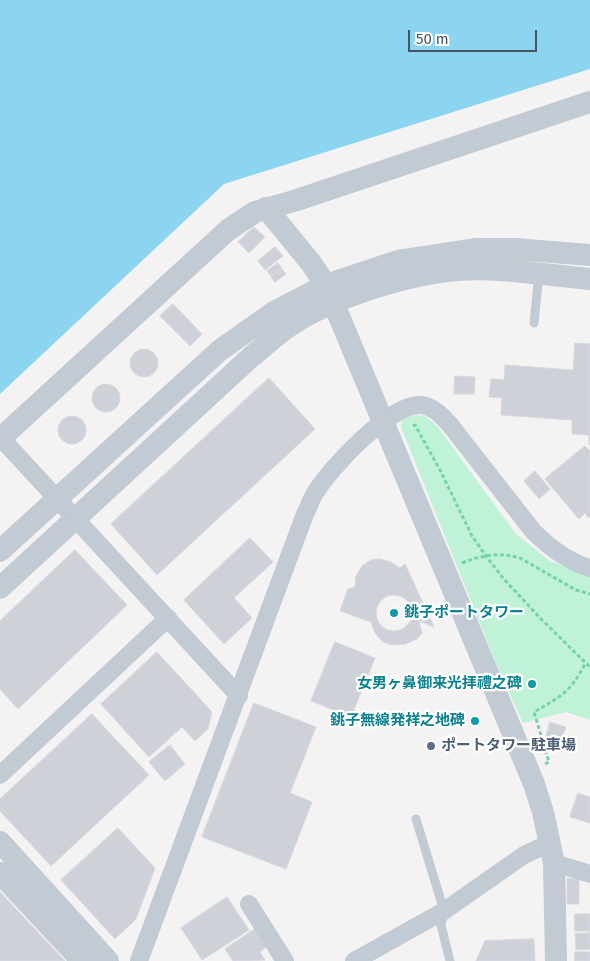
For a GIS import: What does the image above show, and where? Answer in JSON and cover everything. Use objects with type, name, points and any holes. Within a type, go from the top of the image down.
[{"type":"street","points":[[239,696],[0,438],[228,230],[255,212],[590,102]]},
{"type":"street","points":[[266,208],[311,263],[331,294],[534,784],[552,853],[556,961]]},
{"type":"street","points":[[0,550],[219,351],[274,312],[331,294],[398,261],[478,249],[514,249],[590,255]]},
{"type":"street","points":[[0,588],[260,350],[331,294],[366,290],[419,276],[455,270],[480,270],[590,279]]},
{"type":"street","points":[[139,961],[315,493],[337,464],[383,422],[401,410],[420,405],[436,412],[451,426],[533,531],[548,546],[567,558],[590,568]]},
{"type":"street","points":[[0,775],[168,618]]},
{"type":"street","points":[[0,842],[108,961]]},
{"type":"street","points":[[354,961],[444,912],[524,855],[552,853],[590,874]]},
{"type":"street","points":[[0,873],[82,961]]},
{"type":"street","points":[[249,904],[285,961]]},
{"type":"lane","points":[[534,323],[538,274]]},
{"type":"lane","points":[[416,819],[444,912],[441,924],[450,961]]},
{"type":"path","points":[[408,428],[415,424],[472,536],[502,578],[590,667]]},
{"type":"path","points":[[461,564],[498,554],[520,558],[576,590],[590,594]]},
{"type":"path","points":[[544,764],[549,762],[534,712],[560,697],[574,684],[586,664]]},
{"type":"green space","points":[[416,415],[425,416],[437,426],[516,534],[550,561],[590,577],[590,720],[566,712],[523,723],[495,661],[401,427],[401,421]]},
{"type":"water","points":[[0,0],[590,0],[590,69],[224,184],[0,394]]},
{"type":"building","points":[[254,227],[265,237],[249,253],[238,242]]},
{"type":"building","points":[[275,247],[283,256],[265,270],[258,261]]},
{"type":"building","points":[[278,263],[282,268],[271,276],[267,271]]},
{"type":"building","points":[[282,269],[286,274],[275,282],[271,277]]},
{"type":"building","points":[[173,304],[202,334],[190,346],[160,316]]},
{"type":"building","points":[[575,343],[590,344],[590,445],[589,435],[572,434],[572,420],[501,415],[502,398],[489,397],[491,379],[504,380],[505,365],[573,370]]},
{"type":"building","points":[[144,349],[154,353],[158,363],[154,373],[144,377],[134,373],[130,363],[134,353]]},
{"type":"building","points":[[455,376],[475,377],[474,394],[454,394]]},
{"type":"building","points":[[269,378],[315,429],[157,575],[111,524]]},
{"type":"building","points":[[106,384],[116,388],[120,398],[116,408],[106,412],[96,408],[92,398],[96,388]]},
{"type":"building","points":[[72,416],[82,420],[86,430],[82,440],[72,444],[62,440],[58,430],[62,420]]},
{"type":"building","points":[[585,446],[590,451],[590,517],[585,513],[579,519],[545,479]]},
{"type":"building","points":[[535,471],[550,489],[539,499],[524,481]]},
{"type":"building","points":[[250,538],[273,562],[234,598],[252,618],[224,644],[184,600]]},
{"type":"building","points":[[75,550],[127,605],[18,709],[0,689],[0,621]]},
{"type":"building","points":[[380,559],[391,562],[400,568],[405,564],[434,627],[419,621],[422,633],[417,639],[405,644],[393,645],[383,642],[375,633],[371,622],[340,611],[348,589],[355,587],[356,576],[362,566],[371,560]]},
{"type":"building","name":"銚子ポートタワー","points":[[394,595],[401,596],[407,600],[411,606],[411,620],[407,626],[401,630],[394,631],[387,630],[381,626],[377,620],[376,613],[377,606],[381,600],[387,596]]},
{"type":"building","points":[[335,642],[375,658],[351,717],[311,701]]},
{"type":"building","points":[[157,652],[212,712],[208,729],[195,741],[182,727],[149,757],[101,704]]},
{"type":"building","points":[[254,703],[316,727],[290,793],[312,802],[286,869],[202,837]]},
{"type":"building","points":[[92,714],[149,775],[51,866],[0,811],[0,799]]},
{"type":"building","points":[[550,722],[566,727],[560,742],[546,737]]},
{"type":"building","points":[[170,745],[185,764],[165,781],[149,762]]},
{"type":"building","points":[[578,793],[590,797],[590,823],[570,817]]},
{"type":"building","points":[[118,828],[155,868],[136,919],[115,939],[61,880]]},
{"type":"building","points":[[579,878],[579,904],[567,904],[567,879]]},
{"type":"building","points":[[0,892],[65,961],[0,961]]},
{"type":"building","points":[[227,897],[249,930],[202,960],[181,928]]},
{"type":"building","points":[[575,914],[590,914],[590,931],[575,931]]},
{"type":"building","points":[[255,929],[266,947],[260,952],[265,960],[233,961],[225,949]]},
{"type":"building","points":[[590,933],[590,949],[576,950],[575,934]]},
{"type":"building","points":[[534,939],[535,961],[476,961],[485,941]]},
{"type":"building","points":[[575,952],[590,952],[590,961],[575,961]]},
{"type":"place","name":"銚子ポートタワー","points":[[394,613]]},
{"type":"place","name":"女男ヶ鼻御来光拝禮之碑","points":[[532,684]]},
{"type":"place","name":"銚子無線発祥之地碑","points":[[475,721]]},
{"type":"place","name":"ポートタワー駐車場","points":[[431,746]]}]
